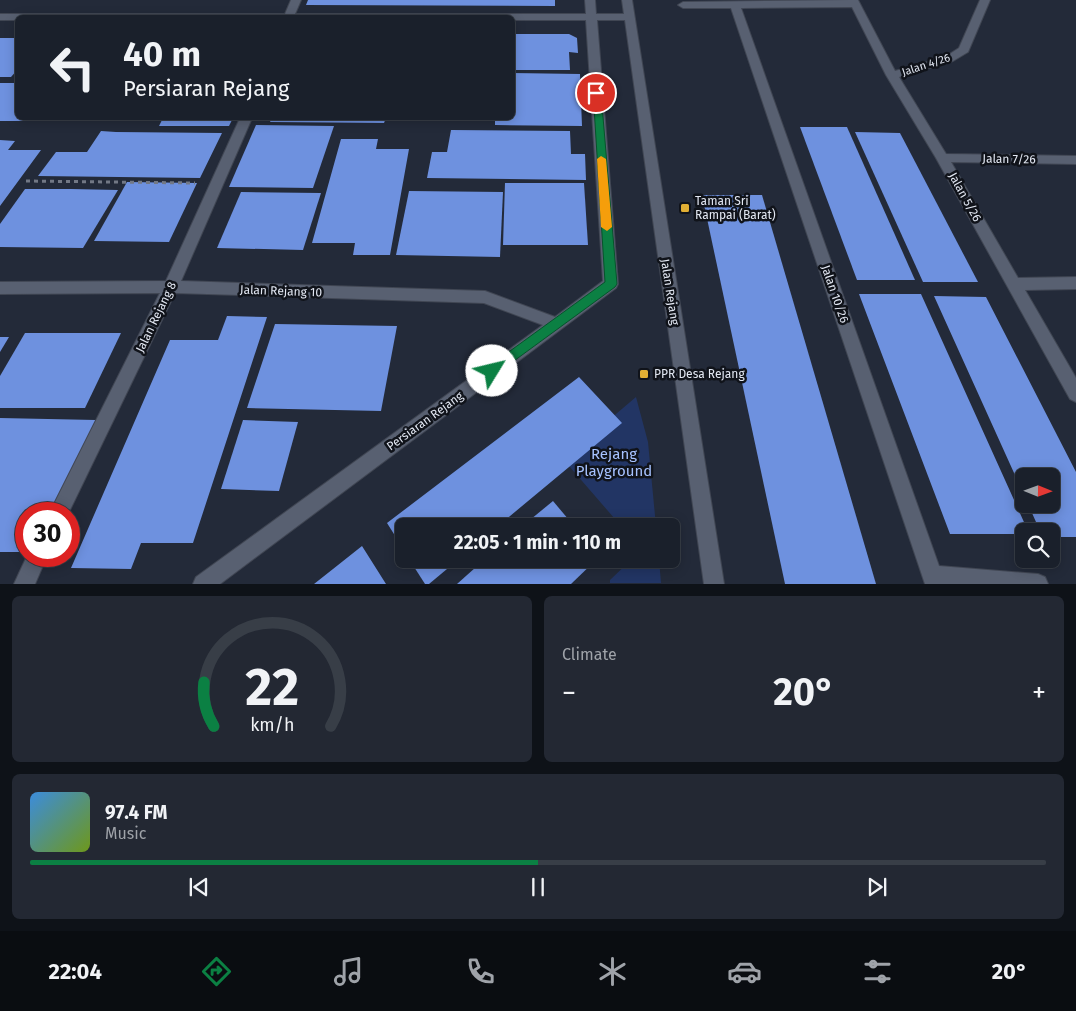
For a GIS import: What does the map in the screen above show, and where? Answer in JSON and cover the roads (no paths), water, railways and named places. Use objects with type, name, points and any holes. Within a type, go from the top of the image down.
[{"type":"street","points":[[289,15],[296,0]]},
{"type":"street","name":"Persiaran Rejang","points":[[203,584],[611,284],[590,0]]},
{"type":"street","name":"Jalan Rejang","points":[[627,0],[714,584]]},
{"type":"street","name":"Jalan 4/26","points":[[892,75],[950,59],[964,50],[985,0]]},
{"type":"street","points":[[683,5],[854,2]]},
{"type":"street","name":"Jalan 5/26","points":[[854,2],[892,75],[942,158],[1076,394]]},
{"type":"street","name":"Jalan 10/26","points":[[735,4],[934,579]]},
{"type":"street","points":[[0,17],[15,17]]},
{"type":"street","points":[[515,17],[630,17]]},
{"type":"street","name":"Jalan Rejang 8","points":[[64,502],[171,287],[245,120]]},
{"type":"street","name":"Jalan 7/26","points":[[942,158],[1076,160]]},
{"type":"street","points":[[1013,284],[1076,283]]},
{"type":"street","name":"Jalan Rejang 10","points":[[0,288],[171,287],[485,297],[557,324]]},
{"type":"street","points":[[24,584],[32,567]]},
{"type":"street","points":[[934,579],[1038,584]]},
{"type":"place","name":"Taman Sri Rampai (Barat)","points":[[685,208]]},
{"type":"place","name":"PPR Desa Rejang","points":[[644,374]]},
{"type":"park label","name":"Rejang Playground","points":[[614,462]]}]
